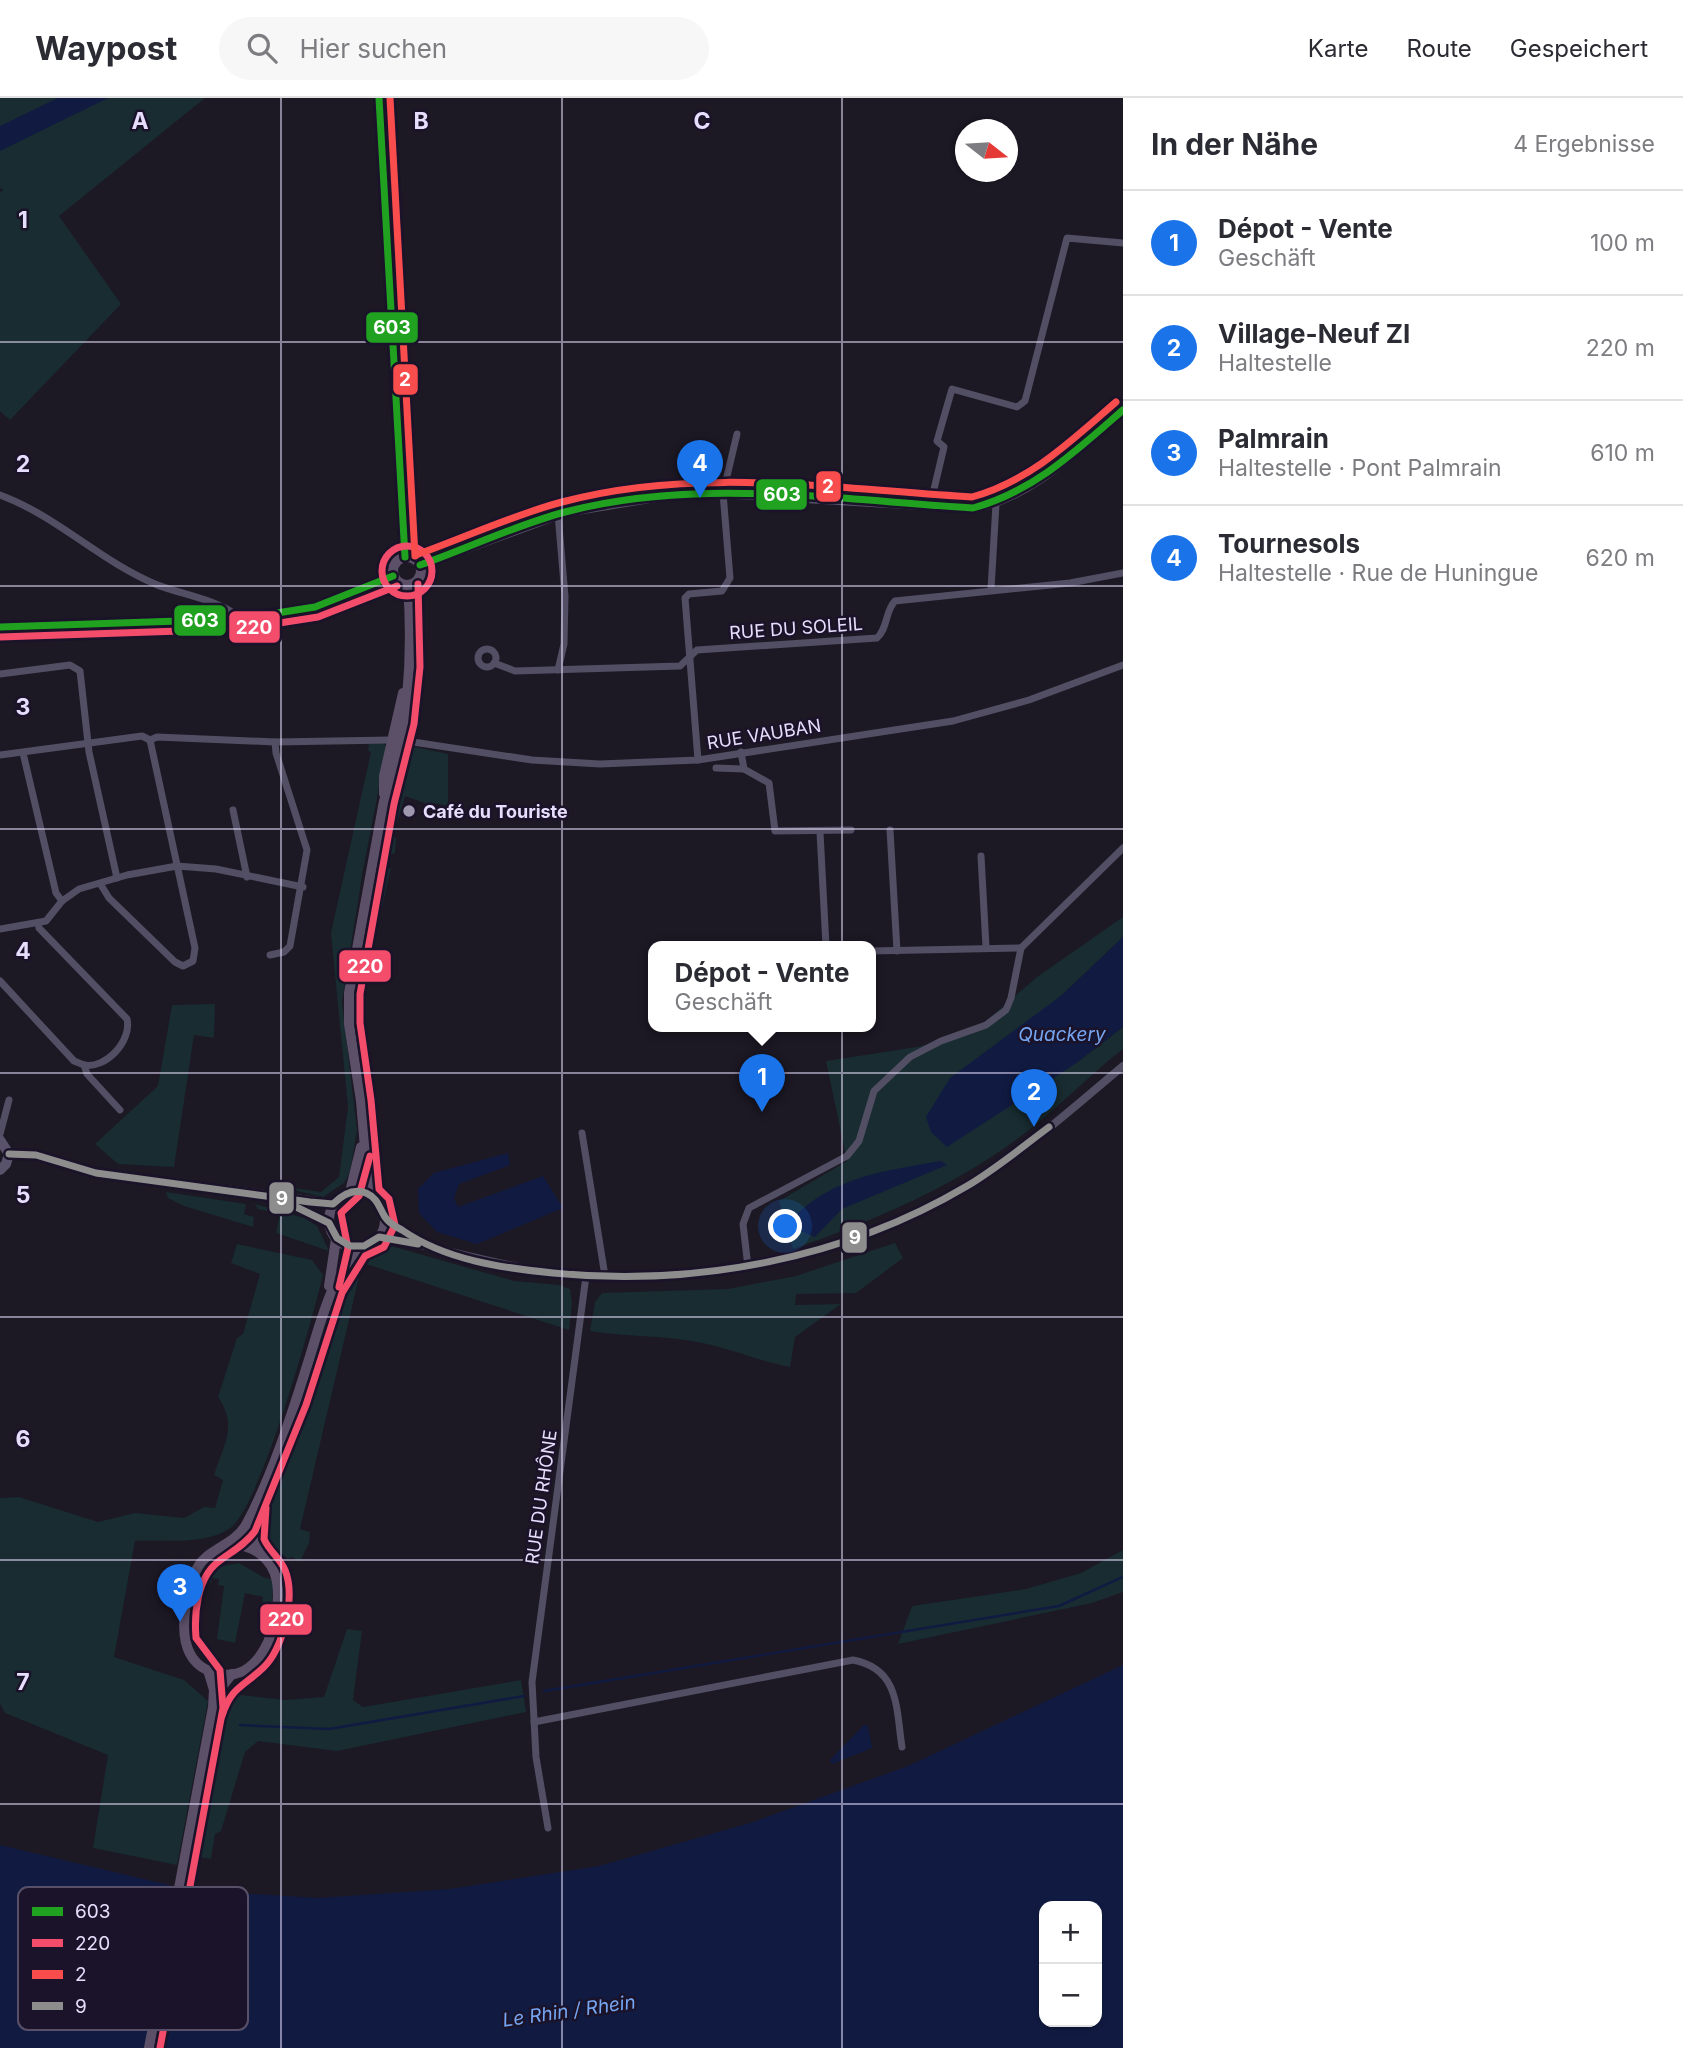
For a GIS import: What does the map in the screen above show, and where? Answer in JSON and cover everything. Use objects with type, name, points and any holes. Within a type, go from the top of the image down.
[{"type":"main road","points":[[379,98],[405,557]]},
{"type":"main road","points":[[420,565],[558,514],[654,496],[723,493],[973,508],[996,504],[1043,478],[1123,411]]},
{"type":"main road","points":[[405,557],[414,558],[420,565],[420,578],[408,585],[399,583],[393,576],[394,565],[405,557]]},
{"type":"main road","points":[[369,1194],[349,1024],[349,993],[384,801],[384,776],[396,740],[398,704],[405,687],[410,635],[408,585]]},
{"type":"main road","points":[[329,1223],[334,1204],[350,1192],[363,1136]]},
{"type":"main road","points":[[0,1140],[9,1154],[6,1164],[0,1170]]},
{"type":"main road","points":[[9,1154],[36,1155],[96,1173],[334,1204]]},
{"type":"main road","points":[[260,1194],[314,1214],[329,1223],[336,1239],[346,1246],[358,1248],[370,1245],[379,1237],[385,1218],[380,1203],[369,1194],[350,1192]]},
{"type":"main road","points":[[180,1887],[214,1690],[208,1670],[191,1655],[184,1629],[195,1571],[206,1557],[242,1533],[254,1511],[296,1401],[326,1303],[336,1239]]},
{"type":"main road","points":[[326,1303],[344,1265],[358,1248]]},
{"type":"main road","points":[[254,1511],[253,1535],[259,1552]]},
{"type":"main road","points":[[208,1670],[232,1674],[249,1668],[264,1655],[278,1586],[272,1564],[259,1552],[239,1545],[227,1545]]},
{"type":"main road","points":[[213,1707],[220,1689],[232,1674]]},
{"type":"main road","points":[[149,2048],[153,2030]]},
{"type":"street","points":[[930,506],[944,447],[937,440],[952,389],[1017,407],[1026,401],[1067,238],[1123,243]]},
{"type":"street","points":[[698,760],[685,598],[690,594],[722,591],[730,578],[723,493],[737,434]]},
{"type":"street","points":[[0,495],[44,514],[144,580],[220,605],[235,613],[239,619]]},
{"type":"street","points":[[991,589],[996,504]]},
{"type":"street","points":[[558,514],[565,596],[564,645],[558,670]]},
{"type":"street","name":"RUE DU SOLEIL","points":[[494,663],[514,671],[680,666],[697,650],[877,638],[883,633],[890,606],[895,601],[991,589],[1070,583],[1123,573]]},
{"type":"street","points":[[0,627],[239,619],[315,607],[393,576]]},
{"type":"street","points":[[0,674],[70,665],[77,668],[83,681],[88,744],[117,878]]},
{"type":"street","name":"RUE VAUBAN","points":[[0,755],[142,736],[149,740],[157,737],[275,742],[396,740],[532,760],[609,764],[698,760],[953,721],[1029,700],[1123,665]]},
{"type":"street","points":[[101,884],[109,898],[175,962],[189,965],[193,961],[195,948],[149,740]]},
{"type":"street","points":[[270,955],[284,952],[290,946],[303,887],[307,850],[275,742]]},
{"type":"street","points":[[23,752],[56,893],[62,901]]},
{"type":"street","points":[[741,752],[744,769]]},
{"type":"street","points":[[716,768],[744,769],[769,783],[775,831],[851,830]]},
{"type":"street","points":[[233,810],[247,877]]},
{"type":"street","points":[[890,830],[897,951]]},
{"type":"street","points":[[820,832],[826,941]]},
{"type":"street","points":[[748,1267],[743,1224],[749,1208],[847,1156],[859,1141],[874,1091],[910,1057],[941,1041],[986,1025],[1006,1010],[1021,948],[1123,848]]},
{"type":"street","points":[[981,856],[986,947]]},
{"type":"street","points":[[0,929],[38,922],[53,915],[62,901],[79,889],[177,866],[198,867],[303,887]]},
{"type":"street","points":[[0,981],[74,1061],[84,1065],[102,1062],[125,1041],[128,1034],[127,1019],[39,928],[38,922]]},
{"type":"street","points":[[876,951],[1021,948]]},
{"type":"street","points":[[84,1065],[87,1073],[120,1110]]},
{"type":"street","points":[[379,1237],[518,1268],[586,1276],[671,1276],[748,1267],[855,1238],[955,1193],[1029,1142],[1123,1066]]},
{"type":"street","points":[[0,1133],[9,1100]]},
{"type":"street","points":[[582,1133],[605,1276]]},
{"type":"street","points":[[385,1218],[432,1247]]},
{"type":"street","name":"RUE DU RHÔNE","points":[[548,1828],[536,1757],[532,1682],[586,1276]]},
{"type":"street","points":[[534,1722],[853,1660],[873,1666],[888,1679],[893,1692],[902,1748]]},
{"type":"green space","points":[[0,98],[205,98],[59,216],[121,304],[10,420],[0,411],[0,192],[4,190],[0,188]]},
{"type":"green space","points":[[383,743],[387,747],[363,870],[342,1002],[357,1130],[350,1172],[344,1183],[323,1197],[273,1185],[321,1192],[339,1177],[348,1107],[331,933],[371,752],[368,751],[369,744]]},
{"type":"green space","points":[[406,745],[448,754],[448,806],[434,803],[433,806],[405,796],[393,836],[396,838],[395,853],[377,860],[400,753]]},
{"type":"green space","points":[[391,868],[364,985],[365,1024],[357,1025],[356,969],[364,922],[381,870]]},
{"type":"green space","points":[[1123,917],[1123,937],[1062,995],[1075,1064],[1123,1027],[1123,1049],[1030,1129],[976,1167],[886,1213],[793,1249],[779,1201],[847,1161],[826,1061],[917,1047],[971,1034],[1037,977]]},
{"type":"green space","points":[[215,1004],[214,1038],[194,1035],[174,1167],[118,1164],[95,1144],[158,1086],[172,1005]]},
{"type":"green space","points":[[166,1192],[246,1204],[244,1214],[254,1217],[253,1227],[184,1206],[168,1198]]},
{"type":"green space","points":[[255,1204],[304,1218],[317,1226],[329,1251],[276,1233],[280,1214],[258,1209]]},
{"type":"green space","points":[[895,1243],[903,1258],[856,1293],[796,1294],[795,1305],[841,1304],[795,1337],[790,1367],[697,1342],[590,1331],[595,1302],[602,1293],[728,1289],[796,1276]]},
{"type":"green space","points":[[237,1244],[312,1260],[323,1275],[284,1411],[270,1451],[242,1514],[229,1529],[207,1538],[135,1541],[114,1657],[184,1680],[208,1701],[177,1865],[93,1848],[108,1755],[5,1713],[0,1704],[0,1498],[19,1497],[98,1522],[135,1513],[184,1518],[204,1507],[215,1508],[223,1480],[214,1475],[228,1426],[218,1397],[237,1338],[243,1334],[260,1274],[231,1263]]},
{"type":"green space","points":[[384,1247],[395,1247],[514,1281],[559,1285],[570,1289],[572,1303],[569,1330],[357,1261]]},
{"type":"green space","points":[[352,1270],[360,1273],[300,1529],[310,1532],[309,1543],[300,1561],[291,1557],[288,1559],[271,1544],[266,1544],[262,1526],[266,1500],[332,1305]]},
{"type":"green space","points":[[1123,1550],[1123,1592],[1092,1603],[898,1644],[912,1606],[1026,1589],[1081,1573]]},
{"type":"green space","points":[[239,1563],[263,1577],[274,1580],[270,1622],[261,1621],[263,1597],[245,1593],[235,1643],[217,1639],[224,1586],[218,1585],[219,1579],[212,1578],[211,1583],[198,1580],[203,1566],[213,1568]]},
{"type":"green space","points":[[347,1629],[362,1631],[353,1700],[363,1707],[521,1680],[526,1712],[337,1751],[258,1741],[245,1752],[221,1831],[215,1834],[211,1859],[192,1856],[220,1708],[232,1694],[285,1700],[324,1697]]},
{"type":"water","points":[[58,98],[108,98],[0,151],[0,126]]},
{"type":"water","name":"Quackery","points":[[1123,937],[1123,1027],[1075,1064],[947,1147],[931,1132],[926,1117],[950,1078],[1062,995]]},
{"type":"water","points":[[508,1153],[510,1165],[459,1184],[454,1198],[458,1207],[543,1176],[563,1208],[477,1244],[437,1232],[419,1213],[418,1189],[434,1173]]},
{"type":"water","points":[[941,1161],[947,1165],[842,1209],[815,1237],[794,1228],[791,1220],[807,1205],[842,1185],[880,1172]]},
{"type":"water","name":"Le Rhin / Rhein","points":[[1123,1665],[1123,2048],[0,2048],[0,1845],[177,1887],[18,1887],[18,2030],[248,2030],[248,1894],[318,1898],[450,1889],[599,1866],[750,1823],[908,1766]]},
{"type":"water","points":[[864,1725],[868,1726],[872,1748],[832,1764],[830,1760]]},
{"type":"waterway","points":[[544,1691],[1059,1606],[1123,1577]]},
{"type":"waterway","points":[[240,1725],[329,1729],[524,1696]]},
{"type":"transit line","name":"603","points":[[379,98],[405,557]]},
{"type":"transit line","name":"2","points":[[390,98],[415,556]]},
{"type":"transit line","name":"2","points":[[416,555],[544,507],[612,491],[663,485],[766,483],[972,497],[1013,481],[1031,470],[1066,445],[1116,402]]},
{"type":"transit line","name":"603","points":[[420,565],[547,517],[615,501],[666,495],[768,494],[973,508],[995,501],[1035,480],[1071,455],[1123,410]]},
{"type":"transit line","name":"220","points":[[407,546],[425,553],[432,571],[425,589],[407,596],[389,589],[382,571],[389,553],[407,546]]},
{"type":"transit line","name":"603","points":[[0,627],[239,619],[315,607],[393,576]]},
{"type":"transit line","name":"220","points":[[190,1887],[223,1708],[220,1670],[196,1638],[201,1587],[211,1569],[255,1531],[306,1405],[342,1293],[365,1256],[384,1247],[395,1225],[389,1199],[379,1189],[371,1100],[360,1023],[360,994],[394,804],[414,724],[420,667],[418,584]]},
{"type":"transit line","name":"220","points":[[0,637],[241,629],[318,617],[397,586]]},
{"type":"transit line","name":"9","points":[[9,1154],[36,1155],[96,1173],[310,1202],[333,1204],[348,1193],[357,1191],[373,1198],[393,1225],[437,1249],[474,1261],[553,1273],[660,1276],[767,1262],[870,1232],[920,1211],[967,1186],[1049,1127]]},
{"type":"transit line","name":"220","points":[[339,1287],[348,1248],[341,1213],[359,1196],[370,1156]]},
{"type":"transit line","name":"9","points":[[292,1205],[329,1223],[337,1238],[350,1246],[364,1246],[379,1237],[418,1244]]},
{"type":"transit line","name":"220","points":[[222,1716],[229,1699],[238,1688],[270,1659],[286,1622],[288,1581],[283,1566],[264,1539],[266,1508]]},
{"type":"transit line","name":"220","points":[[160,2048],[163,2030]]},
{"type":"place","name":"Tournesols","points":[[700,498]]},
{"type":"place","name":"Café du Touriste","points":[[409,811]]},
{"type":"place","name":"Dépot - Vente","points":[[762,1112]]},
{"type":"place","name":"Village-Neuf ZI","points":[[1034,1127]]},
{"type":"place","name":"Palmrain","points":[[180,1622]]}]
